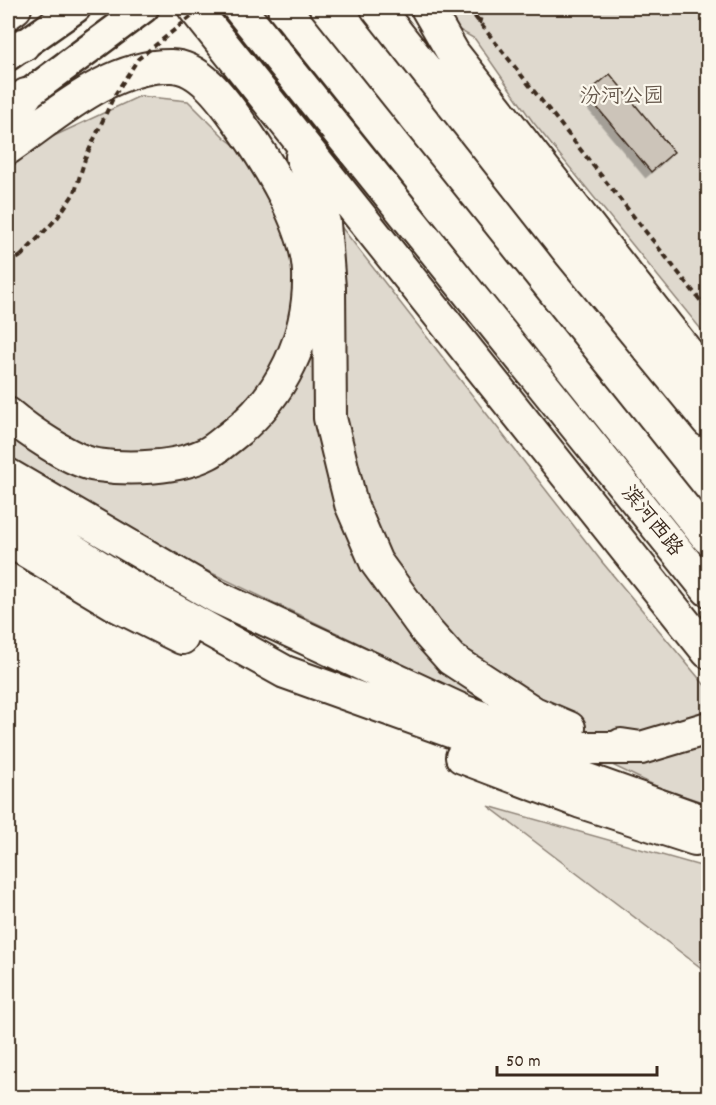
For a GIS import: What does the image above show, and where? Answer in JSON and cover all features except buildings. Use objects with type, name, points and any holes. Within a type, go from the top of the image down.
[{"type":"highway","points":[[8,13],[15,8]]},
{"type":"highway","points":[[194,8],[708,652]]},
{"type":"highway","name":"滨河西路","points":[[239,8],[708,590]]},
{"type":"highway","name":"滨河西路","points":[[284,8],[708,538]]},
{"type":"highway","points":[[377,8],[571,254],[708,421]]},
{"type":"highway","points":[[427,8],[453,53],[708,379]]},
{"type":"highway","points":[[8,148],[98,87],[134,72],[172,65],[197,76],[219,94],[249,136],[296,218],[309,270],[305,312],[296,354],[272,396],[242,428]]},
{"type":"highway","points":[[8,121],[17,102]]},
{"type":"highway","points":[[295,135],[324,223],[329,287],[330,418],[351,504],[376,562],[427,632],[451,659],[534,713],[598,741],[641,748]]},
{"type":"highway","points":[[8,414],[36,437],[95,465],[157,467],[208,453],[242,428],[285,385],[313,340],[329,287]]},
{"type":"highway","points":[[8,475],[217,597],[465,712],[572,748],[641,748],[708,728]]},
{"type":"highway","points":[[8,509],[125,583],[285,672],[708,823]]},
{"type":"highway","points":[[8,540],[120,607],[300,697],[581,802],[708,844]]},
{"type":"main road","points":[[13,50],[76,8]]},
{"type":"main road","points":[[17,102],[144,8]]},
{"type":"path","points":[[8,264],[21,256],[58,217],[75,192],[85,159],[114,96],[138,59],[201,8]]},
{"type":"path","points":[[468,8],[479,26],[708,310]]},
{"type":"path","points":[[479,26],[483,8]]},
{"type":"path","points":[[699,8],[708,18]]},
{"type":"green space","name":"汾河公园","points":[[422,8],[708,8],[708,338],[533,122],[475,39]]},
{"type":"green space","points":[[140,96],[188,101],[225,138],[339,224],[602,562],[708,689],[708,804],[658,787],[114,526],[8,530],[8,169],[39,143]]},
{"type":"green space","points":[[488,806],[708,868],[708,973]]}]
